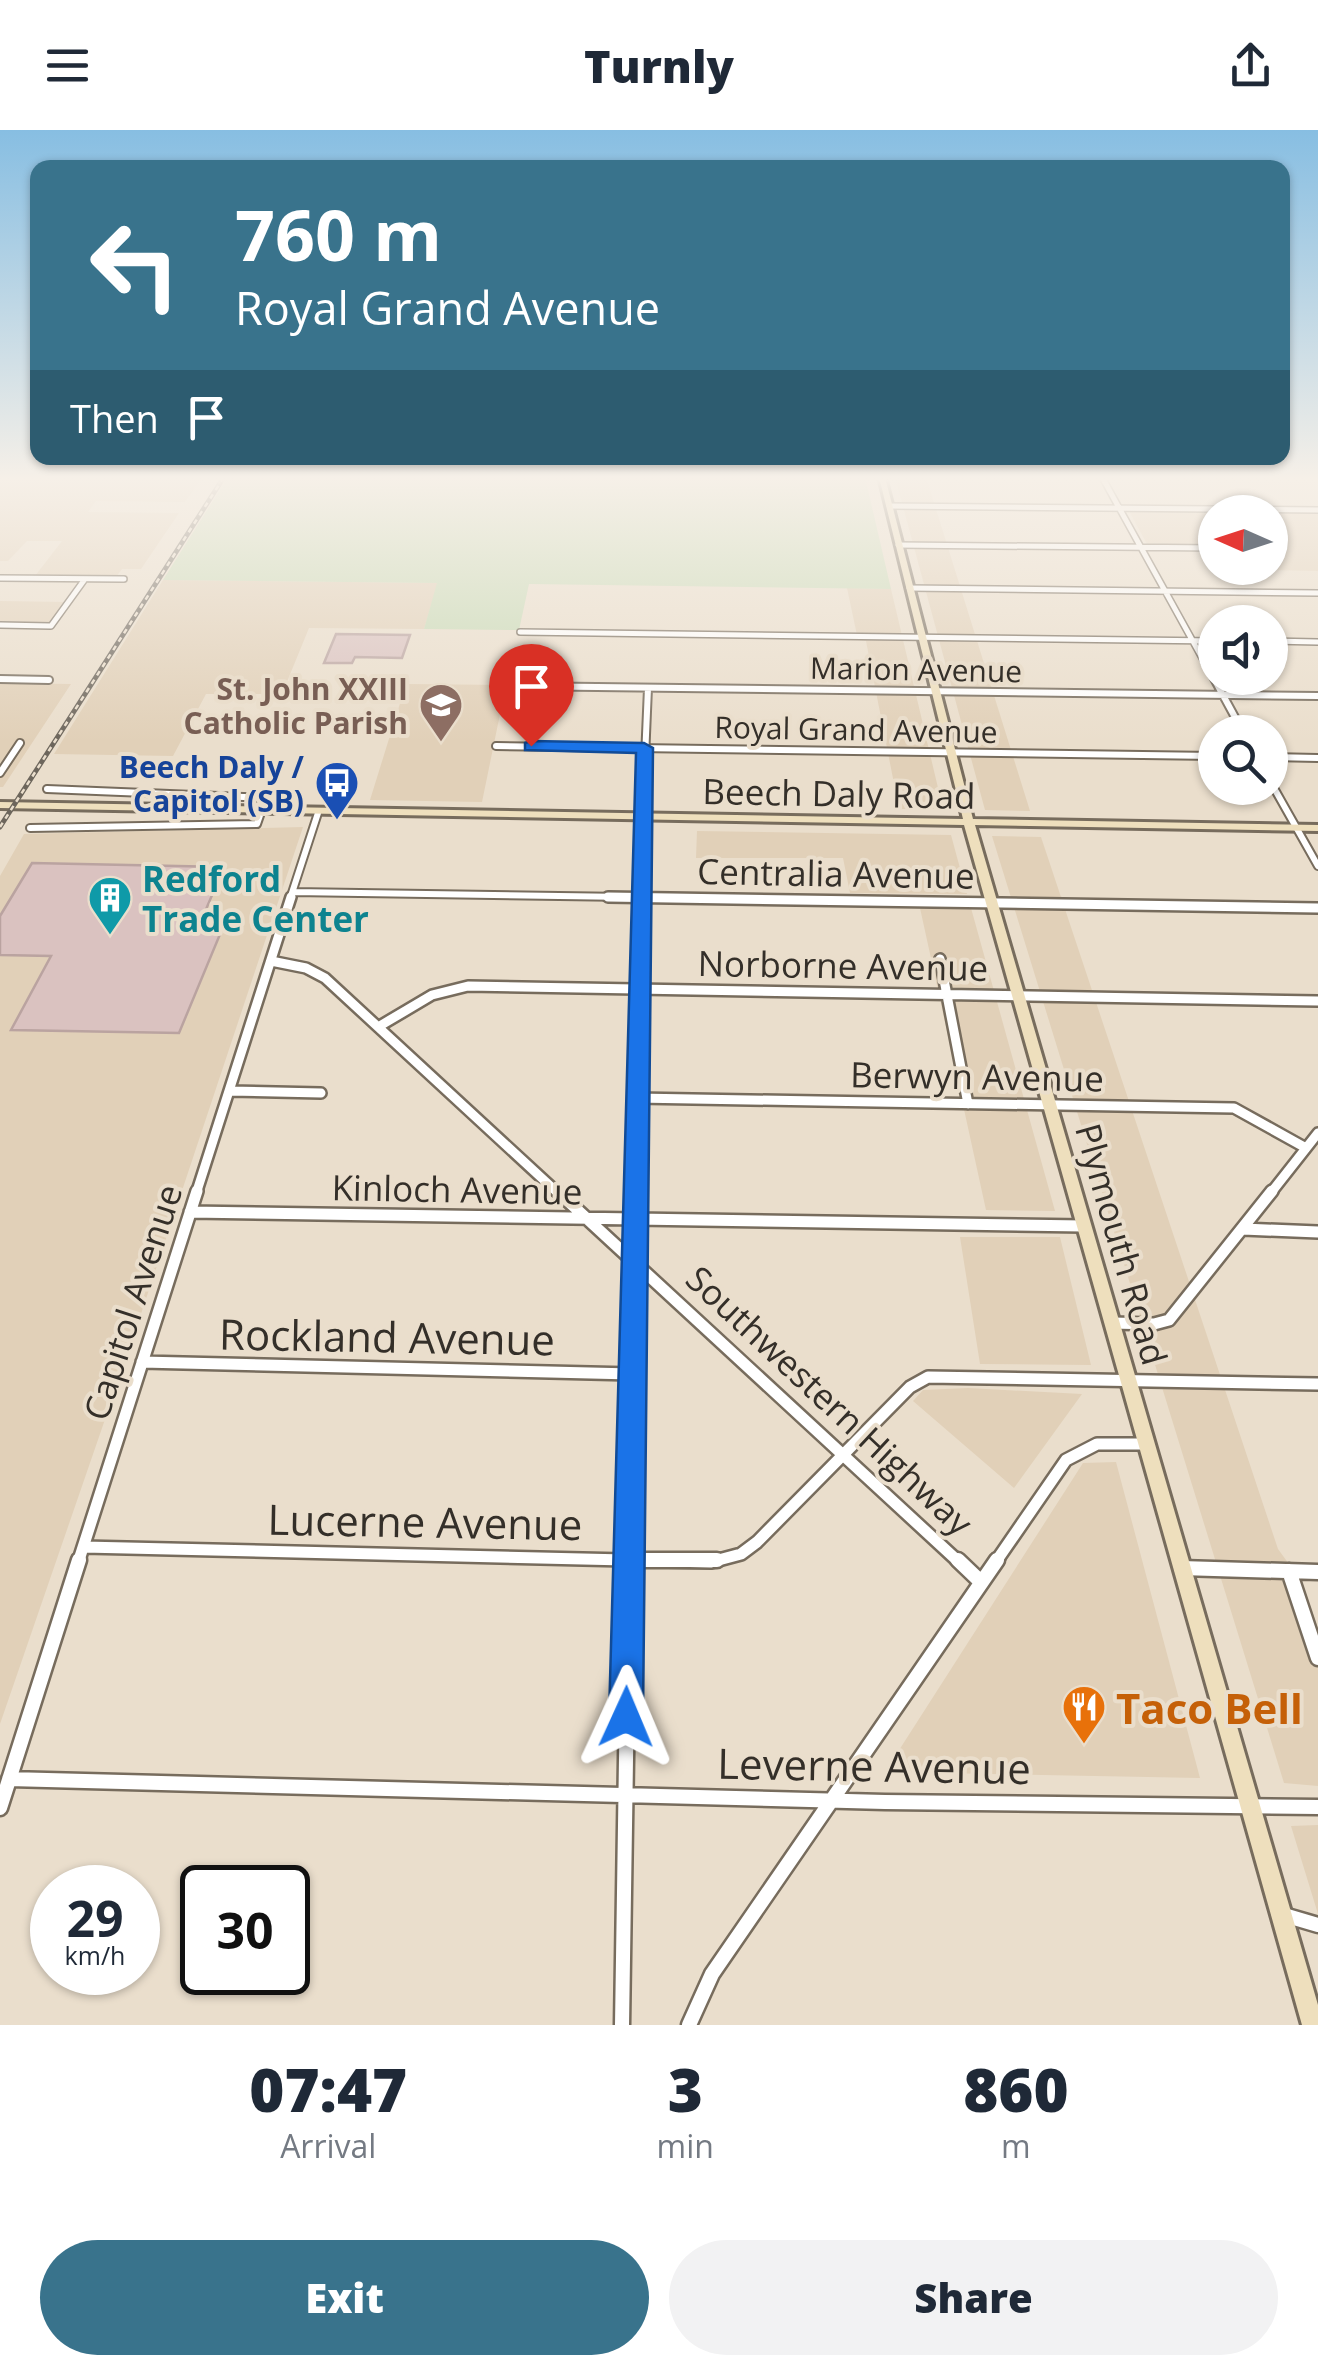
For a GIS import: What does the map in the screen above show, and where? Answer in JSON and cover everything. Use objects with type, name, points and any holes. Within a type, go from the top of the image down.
[{"type":"main road","name":"Plymouth Road","points":[[903,565],[990,903],[1313,2025]]},
{"type":"main road","name":"Beech Daly Road","points":[[0,805],[1318,828]]},
{"type":"street","points":[[1150,565],[1198,651]]},
{"type":"street","points":[[0,578],[124,579]]},
{"type":"street","points":[[0,625],[50,626],[85,579]]},
{"type":"street","points":[[909,588],[1318,593]]},
{"type":"street","points":[[520,632],[1198,640]]},
{"type":"street","points":[[1288,641],[1318,642]]},
{"type":"street","points":[[0,679],[50,680]]},
{"type":"street","name":"Marion Avenue","points":[[513,686],[1198,695]]},
{"type":"street","points":[[622,2025],[639,897],[648,688]]},
{"type":"street","points":[[1222,695],[1233,715]]},
{"type":"street","name":"Marion Avenue","points":[[1222,695],[1318,696]]},
{"type":"street","points":[[0,772],[20,743]]},
{"type":"street","name":"Royal Grand Avenue","points":[[496,746],[1198,756]]},
{"type":"street","points":[[1288,757],[1318,758]]},
{"type":"street","points":[[30,828],[257,824],[266,798],[47,789]]},
{"type":"street","points":[[1283,805],[1318,866]]},
{"type":"street","name":"Capitol Avenue","points":[[0,1808],[318,813]]},
{"type":"street","name":"Centralia Avenue","points":[[293,892],[1318,908]]},
{"type":"street","points":[[940,959],[968,1104]]},
{"type":"street","name":"Southwestern Highway","points":[[271,961],[318,973],[981,1582]]},
{"type":"street","name":"Norborne Avenue","points":[[378,1027],[432,994],[455,987],[1318,1001]]},
{"type":"street","points":[[229,1090],[321,1093]]},
{"type":"street","name":"Berwyn Avenue","points":[[636,1098],[1234,1108],[1306,1148]]},
{"type":"street","points":[[1112,1323],[1154,1324],[1169,1320],[1318,1133]]},
{"type":"street","name":"Kinloch Avenue","points":[[190,1212],[1083,1226]]},
{"type":"street","points":[[1243,1229],[1318,1232]]},
{"type":"street","name":"Rockland Avenue","points":[[142,1362],[632,1374]]},
{"type":"street","name":"Lucerne Avenue","points":[[84,1547],[711,1562],[741,1554],[910,1387],[928,1377],[1318,1384]]},
{"type":"street","points":[[689,2025],[712,1974],[1071,1455],[1097,1444],[1146,1444]]},
{"type":"street","points":[[1181,1568],[1318,1572]]},
{"type":"street","points":[[1288,1571],[1318,1658]]},
{"type":"street","name":"Leverne Avenue","points":[[9,1779],[1318,1807]]},
{"type":"street","points":[[1281,1914],[1318,1925]]},
{"type":"shaded area","points":[[43,565],[143,565],[141,569],[122,569],[116,577],[35,576]]},
{"type":"shaded area","points":[[919,565],[954,565],[1030,811],[985,810]]},
{"type":"shaded area","points":[[1288,565],[1318,565],[1318,571],[1288,570]]},
{"type":"shaded area","points":[[163,580],[438,583],[424,629],[309,628],[282,694],[206,694],[173,756],[54,754]]},
{"type":"shaded area","points":[[847,588],[891,589],[943,809],[899,809],[866,641],[858,640]]},
{"type":"shaded area","points":[[0,601],[66,602],[50,623],[0,622]]},
{"type":"shaded area","points":[[0,683],[71,684],[3,787],[0,787]]},
{"type":"shaded area","name":"St. John XXIII Catholic Parish","points":[[406,684],[506,685],[482,802],[370,800]]},
{"type":"shaded area","points":[[303,827],[0,1724],[0,876],[24,834]]},
{"type":"shaded area","points":[[697,831],[951,835],[967,894],[850,893],[843,858],[696,858]]},
{"type":"shaded area","points":[[992,836],[1041,837],[1278,1549],[1302,1582],[1318,1629],[1318,1786],[1284,1783]]},
{"type":"shaded area","points":[[920,908],[971,908],[1055,1211],[986,1210]]},
{"type":"shaded area","points":[[960,1237],[1060,1237],[1091,1365],[980,1364]]},
{"type":"shaded area","points":[[968,1388],[1082,1394],[1014,1488],[913,1401],[923,1390]]},
{"type":"shaded area","points":[[1116,1462],[1200,1778],[885,1772],[1083,1463]]},
{"type":"shaded area","points":[[1318,1825],[1318,1914],[1291,1826]]},
{"type":"green space","points":[[172,565],[886,565],[891,589],[529,584],[519,630],[424,629],[437,583],[163,580]]},
{"type":"building","points":[[336,634],[410,635],[402,658],[355,657],[352,663],[324,663]]},
{"type":"building","name":"Redford Trade Center","points":[[32,863],[224,867],[204,914],[228,915],[179,1033],[11,1030],[51,956],[0,955],[0,916]]},
{"type":"railway","points":[[0,827],[167,565]]},
{"type":"place","name":"St. John XXIII Catholic Parish","points":[[441,743]]},
{"type":"place","name":"Beech Daly / Capitol (SB)","points":[[337,821]]},
{"type":"place","name":"Redford Trade Center","points":[[110,936]]},
{"type":"place","name":"Taco Bell","points":[[1084,1745]]},
{"type":"route","points":[[531,746],[644,748],[626,1717]]}]
